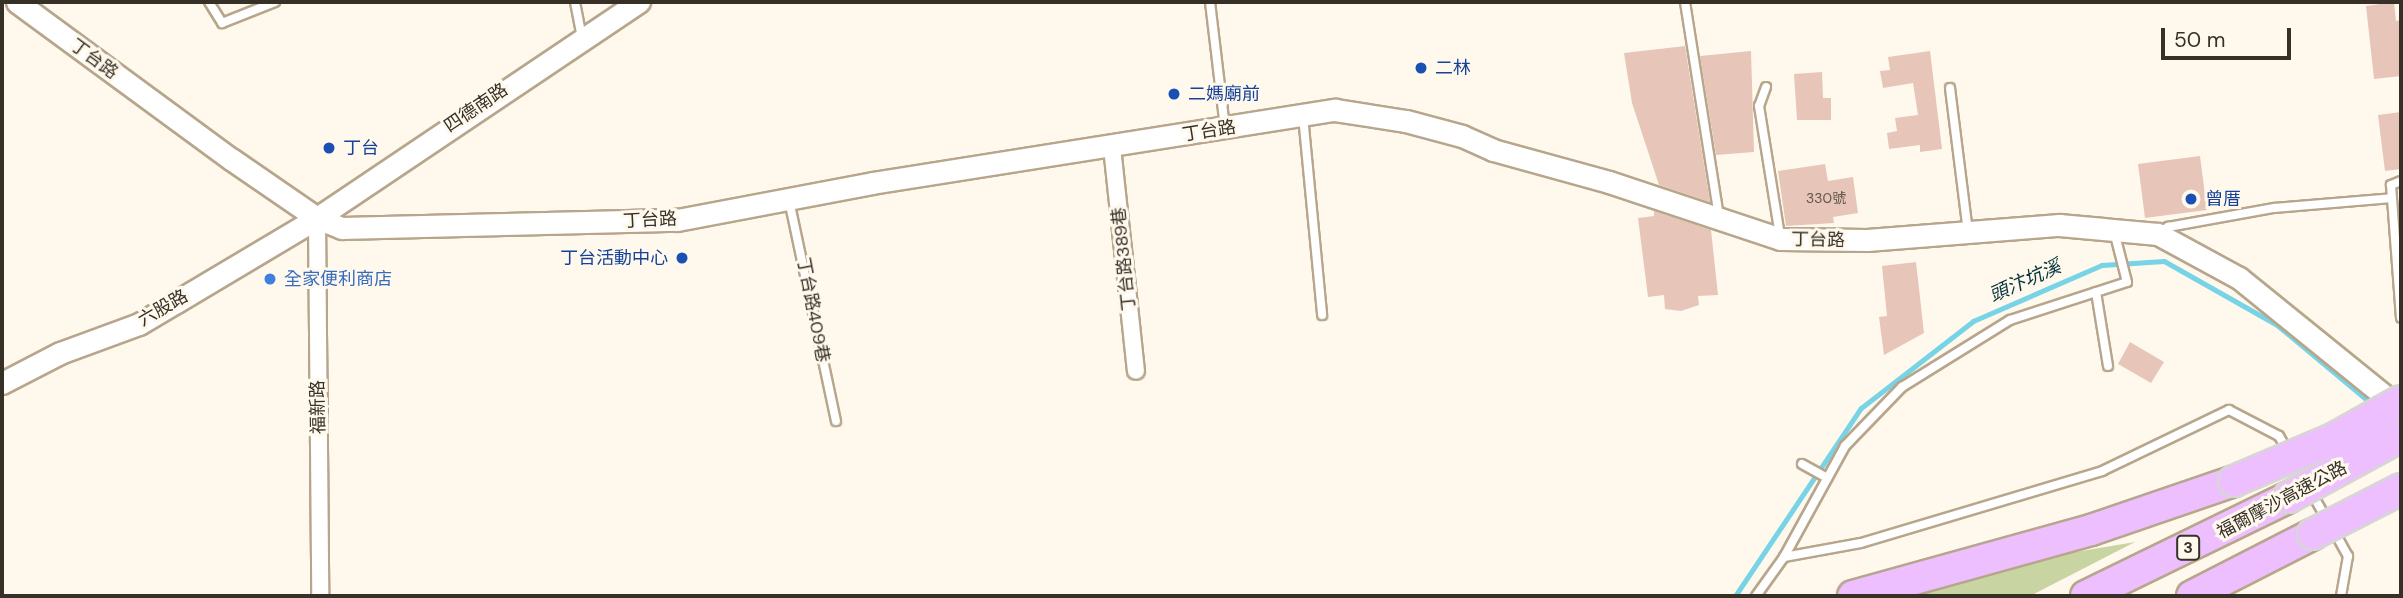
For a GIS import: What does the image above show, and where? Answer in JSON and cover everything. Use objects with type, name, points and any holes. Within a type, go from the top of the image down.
[{"type":"highway","points":[[1853,596],[2091,530],[2234,481],[2333,439],[2391,399]]},
{"type":"highway","name":"福爾摩沙高速公路","points":[[2086,596],[2289,497],[2401,436]]},
{"type":"highway","points":[[2192,596],[2401,489]]},
{"type":"street","name":"丁台路","points":[[17,2],[317,218],[355,229],[416,229],[485,221],[652,220],[789,200],[886,180],[1112,147],[1335,110],[1406,121],[1780,239],[1867,240],[2059,225],[2158,234],[2238,278],[2401,409]]},
{"type":"street","name":"四德南路","points":[[317,218],[582,37],[639,2]]},
{"type":"street","name":"丁台路389巷","points":[[1112,147],[1136,371]]},
{"type":"street","name":"六股路","points":[[2,383],[60,353],[139,324],[317,218]]},
{"type":"street","name":"福新路","points":[[317,218],[320,596]]},
{"type":"street","points":[[2391,399],[2401,385]]},
{"type":"lane","points":[[209,2],[222,23],[275,2]]},
{"type":"lane","points":[[575,2],[582,37]]},
{"type":"lane","points":[[1210,2],[1225,128]]},
{"type":"lane","points":[[1685,2],[1720,219]]},
{"type":"lane","points":[[1766,87],[1759,106],[1780,239]]},
{"type":"lane","points":[[1950,88],[1968,234]]},
{"type":"lane","points":[[1303,116],[1322,315]]},
{"type":"lane","points":[[2401,181],[2391,185],[2401,318]]},
{"type":"lane","points":[[2158,234],[2168,227],[2274,208],[2392,198]]},
{"type":"lane","name":"丁台路409巷","points":[[789,200],[836,421]]},
{"type":"lane","points":[[1756,596],[1784,557],[1845,446],[1902,387],[2010,320],[2127,282],[2114,228]]},
{"type":"lane","points":[[2096,292],[2108,366]]},
{"type":"lane","points":[[1784,557],[1861,543],[2102,471],[2230,410],[2279,436],[2348,556],[2341,596]]},
{"type":"lane","points":[[1802,464],[1827,478]]},
{"type":"green space","points":[[2135,542],[2030,596],[1907,596],[2046,557]]},
{"type":"building","points":[[2394,2],[2396,21],[2401,20],[2401,76],[2374,79],[2366,6]]},
{"type":"building","points":[[1685,46],[1710,202],[1659,185],[1632,103],[1624,53]]},
{"type":"building","points":[[1751,51],[1754,152],[1716,155],[1700,56]]},
{"type":"building","points":[[1930,51],[1942,149],[1920,152],[1920,145],[1889,149],[1887,133],[1897,131],[1895,118],[1918,115],[1913,83],[1883,88],[1880,71],[1890,70],[1888,57]]},
{"type":"building","points":[[1822,72],[1823,98],[1831,98],[1831,120],[1797,120],[1794,74]]},
{"type":"building","points":[[2401,112],[2401,169],[2385,171],[2378,115]]},
{"type":"building","points":[[2200,156],[2207,210],[2145,218],[2138,164]]},
{"type":"building","points":[[1825,164],[1828,181],[1853,177],[1858,213],[1833,217],[1834,223],[1786,226],[1778,171]]},
{"type":"building","points":[[1654,211],[1711,230],[1718,295],[1698,296],[1699,305],[1681,311],[1665,309],[1664,295],[1648,297],[1638,218],[1654,216]]},
{"type":"building","points":[[1916,262],[1924,333],[1884,355],[1879,317],[1887,316],[1882,266]]},
{"type":"building","points":[[2130,342],[2164,362],[2151,383],[2118,364]]},
{"type":"waterway","name":"頭汴坑溪","points":[[1735,596],[1861,408],[1973,321],[2102,265],[2164,261],[2277,325],[2373,405]]},
{"type":"place","name":"二林","points":[[1421,68]]},
{"type":"place","name":"二媽廟前","points":[[1174,94]]},
{"type":"place","name":"丁台","points":[[329,148]]},
{"type":"place","name":"曾厝","points":[[2191,199]]},
{"type":"place","name":"丁台活動中心","points":[[682,258]]},
{"type":"place","name":"全家便利商店","points":[[270,279]]}]
